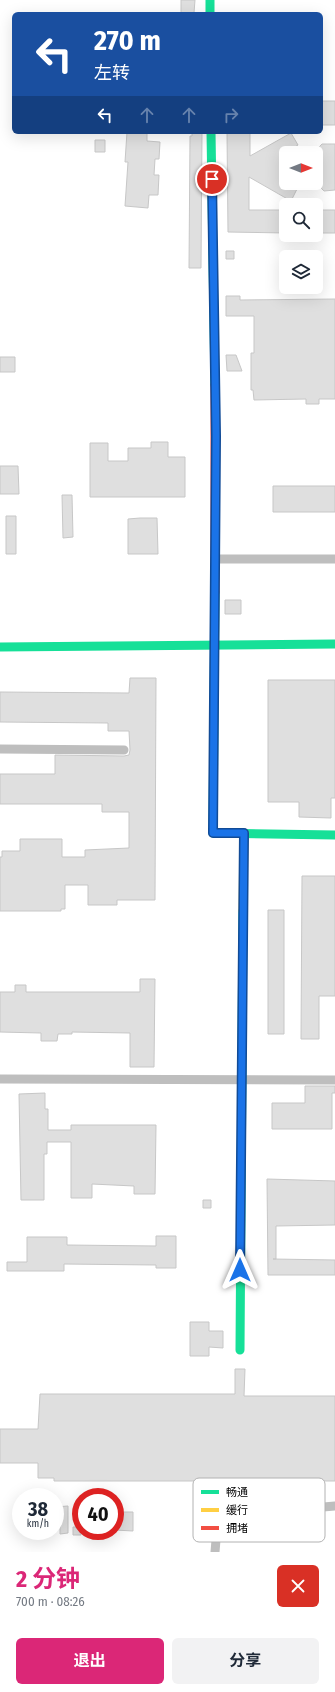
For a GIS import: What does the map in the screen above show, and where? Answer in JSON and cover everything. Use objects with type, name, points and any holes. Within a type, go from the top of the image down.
[{"type":"street","points":[[210,0],[210,12]]},
{"type":"street","points":[[212,134],[216,436],[213,833],[335,835]]},
{"type":"street","points":[[215,559],[335,559]]},
{"type":"street","points":[[0,647],[335,644]]},
{"type":"street","points":[[0,749],[124,750]]},
{"type":"street","points":[[240,1350],[244,833]]},
{"type":"street","points":[[0,1079],[335,1080]]},
{"type":"street","points":[[325,1507],[335,1506]]},
{"type":"street","points":[[216,1552],[217,1542]]},
{"type":"building","points":[[181,0],[195,0],[194,12],[181,12]]},
{"type":"building","points":[[323,101],[335,101],[335,125],[323,125]]},
{"type":"building","points":[[127,134],[147,134],[147,141],[160,142],[159,159],[155,159],[154,175],[159,175],[158,195],[149,195],[148,208],[125,206],[128,162],[125,162]]},
{"type":"building","points":[[192,134],[202,134],[201,268],[189,268],[190,136],[192,136]]},
{"type":"building","points":[[227,134],[250,134],[250,156],[289,134],[292,134],[298,145],[279,146],[279,190],[296,190],[292,198],[286,198],[249,177],[249,210],[279,210],[279,233],[228,232]]},
{"type":"building","points":[[95,140],[105,140],[105,152],[95,152]]},
{"type":"building","points":[[322,144],[335,144],[335,190],[323,190],[323,146],[320,146]]},
{"type":"building","points":[[323,210],[335,210],[335,233],[323,233]]},
{"type":"building","points":[[226,251],[234,251],[234,259],[226,259]]},
{"type":"building","points":[[226,296],[240,296],[240,300],[335,299],[335,399],[319,399],[319,404],[306,404],[306,399],[254,400],[253,390],[251,390],[251,353],[254,353],[254,316],[226,316]]},
{"type":"building","points":[[226,355],[236,355],[242,371],[227,371]]},
{"type":"building","points":[[0,357],[15,357],[15,372],[0,372]]},
{"type":"building","points":[[151,442],[168,442],[168,457],[185,457],[185,497],[90,497],[90,443],[108,443],[108,461],[128,461],[128,448],[151,448]]},
{"type":"building","points":[[0,466],[18,466],[19,494],[0,494]]},
{"type":"building","points":[[273,486],[335,486],[335,512],[273,512]]},
{"type":"building","points":[[62,495],[72,495],[73,537],[63,538]]},
{"type":"building","points":[[6,516],[16,516],[16,554],[6,554]]},
{"type":"building","points":[[157,518],[158,554],[128,554],[128,519]]},
{"type":"building","points":[[225,600],[241,600],[241,614],[225,614]]},
{"type":"building","points":[[130,678],[156,678],[155,900],[117,900],[117,905],[88,905],[88,885],[65,885],[65,909],[61,909],[61,911],[0,911],[0,857],[2,857],[2,851],[20,851],[20,839],[62,839],[62,857],[85,857],[85,850],[129,848],[129,812],[102,812],[102,804],[0,804],[0,774],[55,774],[55,755],[124,756],[129,755],[130,750],[129,731],[108,731],[108,723],[0,722],[0,692],[129,693]]},
{"type":"building","points":[[268,680],[335,680],[335,798],[331,798],[331,818],[299,817],[299,802],[268,802]]},
{"type":"building","points":[[302,876],[335,876],[335,996],[319,996],[319,1039],[301,1039]]},
{"type":"building","points":[[268,910],[284,910],[284,1034],[268,1034]]},
{"type":"building","points":[[140,979],[155,979],[154,1067],[130,1067],[130,1033],[72,1032],[72,1034],[58,1034],[57,1041],[41,1041],[41,1033],[0,1032],[0,992],[15,992],[15,985],[26,985],[26,992],[140,992]]},
{"type":"building","points":[[305,1086],[335,1086],[335,1093],[332,1093],[332,1129],[272,1129],[272,1103],[305,1103]]},
{"type":"building","points":[[45,1093],[45,1109],[48,1109],[48,1130],[71,1130],[71,1125],[156,1125],[155,1194],[134,1194],[134,1186],[92,1184],[92,1198],[71,1198],[71,1142],[47,1142],[47,1154],[44,1154],[44,1200],[21,1200],[19,1094]]},
{"type":"building","points":[[267,1179],[335,1181],[335,1225],[276,1226],[276,1259],[273,1259],[335,1260],[335,1275],[268,1275]]},
{"type":"building","points":[[203,1200],[211,1200],[211,1208],[203,1208]]},
{"type":"building","points":[[156,1236],[176,1236],[176,1268],[156,1268],[156,1265],[64,1264],[64,1271],[7,1271],[7,1262],[27,1262],[27,1237],[67,1237],[67,1245],[156,1246]]},
{"type":"building","points":[[190,1322],[209,1322],[209,1331],[223,1331],[223,1348],[209,1347],[209,1356],[190,1356]]},
{"type":"building","points":[[235,1369],[245,1369],[244,1396],[335,1396],[335,1481],[325,1481],[325,1478],[193,1478],[193,1481],[54,1481],[54,1478],[38,1478],[38,1463],[0,1463],[0,1429],[38,1429],[40,1394],[235,1394]]},
{"type":"building","points":[[64,1506],[68,1506],[68,1533],[64,1534]]},
{"type":"building","points":[[124,1512],[133,1512],[133,1531],[124,1530]]},
{"type":"traffic: fast","points":[[210,0],[210,12]]},
{"type":"traffic: fast","points":[[211,134],[215,385]]},
{"type":"traffic: fast","points":[[215,592],[213,833],[335,835]]},
{"type":"traffic: fast","points":[[0,647],[335,644]]},
{"type":"traffic: fast","points":[[240,1350],[243,911]]},
{"type":"traffic: slow","points":[[243,911],[244,833]]},
{"type":"traffic: jam","points":[[215,385],[215,592]]},
{"type":"route","points":[[212,179],[216,436],[213,833],[244,833],[240,1270]]}]
